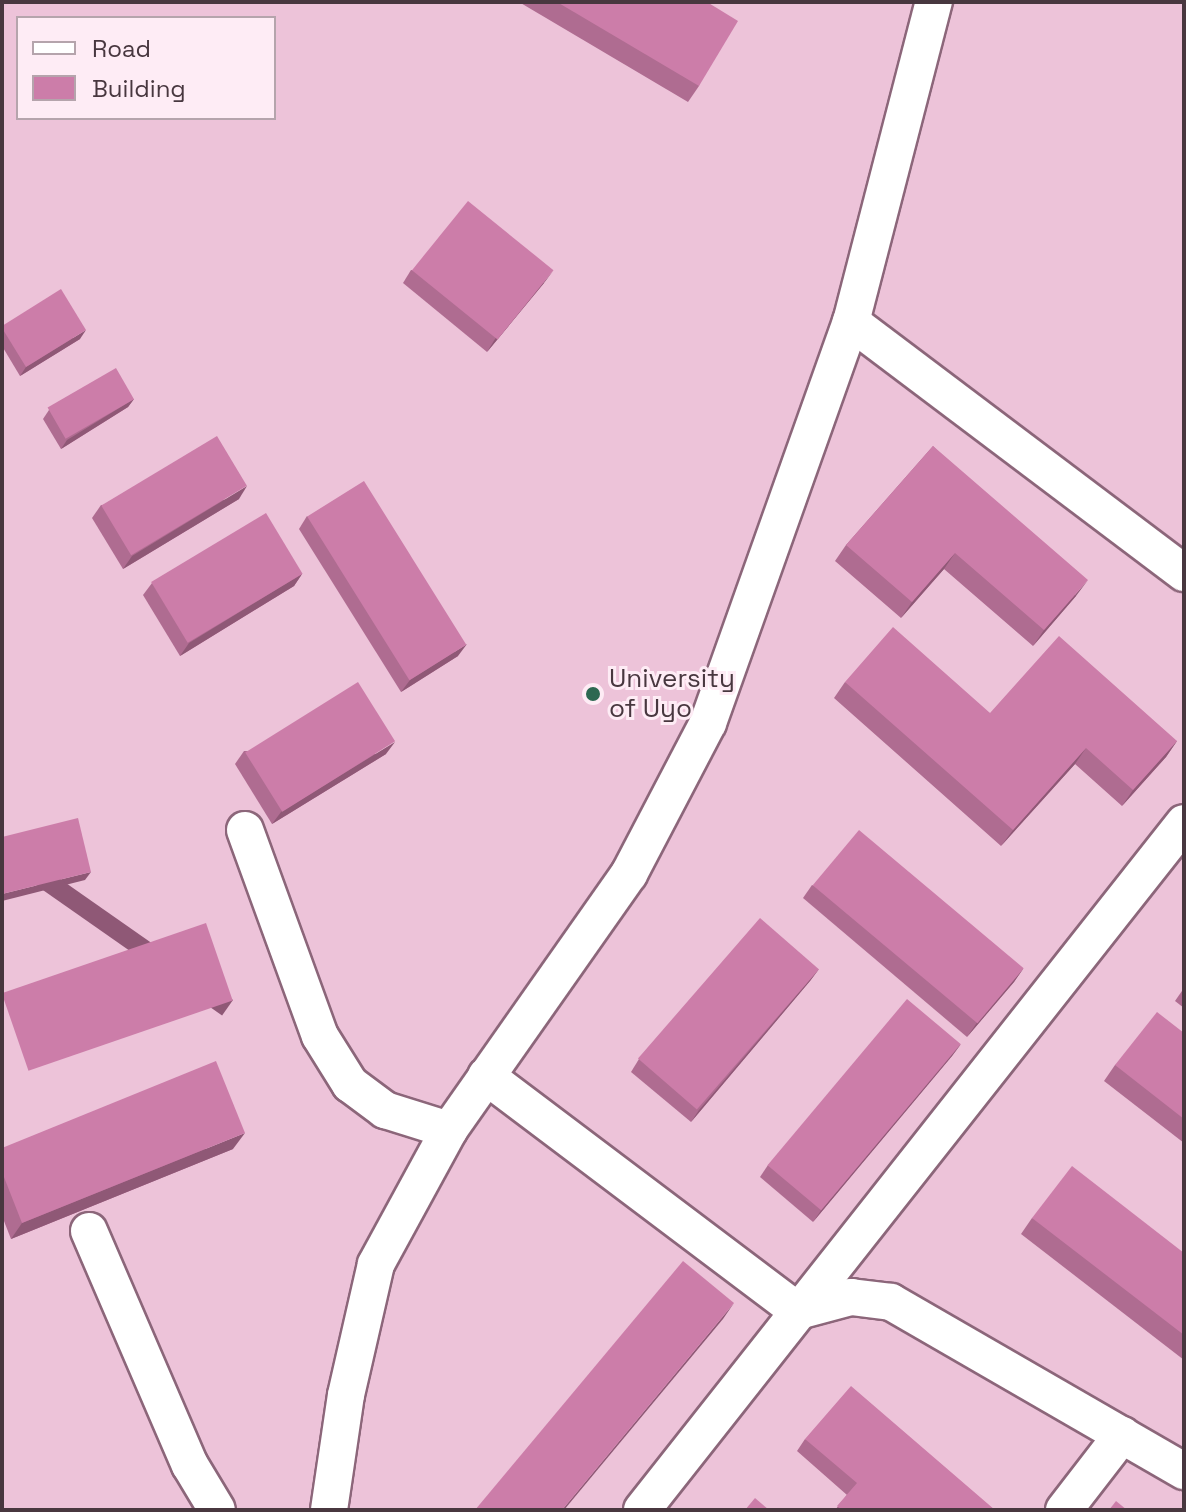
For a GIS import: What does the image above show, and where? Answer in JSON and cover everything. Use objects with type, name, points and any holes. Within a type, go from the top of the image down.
[{"type":"street","points":[[329,1510],[346,1395],[376,1264],[449,1130],[629,874],[708,723],[851,322],[934,2]]},
{"type":"street","points":[[851,322],[1184,573]]},
{"type":"street","points":[[642,1510],[1184,823]]},
{"type":"street","points":[[245,830],[320,1036],[350,1084],[385,1110],[449,1130]]},
{"type":"street","points":[[486,1076],[798,1311]]},
{"type":"street","points":[[89,1231],[190,1465],[217,1510]]},
{"type":"street","points":[[798,1311],[851,1297],[891,1302],[1184,1471]]},
{"type":"street","points":[[1064,1510],[1122,1435]]},
{"type":"building","points":[[557,2],[707,2],[738,21],[699,86]]},
{"type":"building","points":[[468,201],[553,270],[497,339],[412,270]]},
{"type":"building","points":[[61,289],[86,330],[26,367],[2,326]]},
{"type":"building","points":[[116,368],[134,399],[66,439],[48,408]]},
{"type":"building","points":[[217,436],[247,486],[131,555],[101,506]]},
{"type":"building","points":[[933,446],[1088,580],[1044,630],[955,553],[912,602],[846,545]]},
{"type":"building","points":[[364,481],[466,645],[409,680],[307,517]]},
{"type":"building","points":[[266,513],[303,574],[188,643],[151,582]]},
{"type":"building","points":[[893,627],[990,713],[1059,636],[1177,741],[1133,790],[1086,748],[1013,830],[845,682]]},
{"type":"building","points":[[358,682],[395,741],[282,812],[245,752]]},
{"type":"building","points":[[78,818],[91,872],[2,894],[2,837]]},
{"type":"building","points":[[859,830],[1024,968],[977,1023],[813,885]]},
{"type":"building","points":[[760,918],[819,969],[697,1110],[638,1058]]},
{"type":"building","points":[[206,923],[233,1001],[28,1071],[2,993]]},
{"type":"building","points":[[907,999],[961,1044],[821,1210],[768,1165]]},
{"type":"building","points":[[1157,1012],[1184,1033],[1184,1119],[1115,1065]]},
{"type":"building","points":[[216,1061],[245,1133],[22,1223],[2,1172],[2,1148]]},
{"type":"building","points":[[1072,1166],[1184,1253],[1184,1335],[1032,1218]]},
{"type":"building","points":[[683,1261],[734,1303],[562,1510],[475,1510]]},
{"type":"building","points":[[851,1386],[995,1510],[842,1510],[837,1506],[857,1483],[805,1439]]},
{"type":"building","points":[[755,1498],[769,1510],[745,1510]]},
{"type":"building","points":[[1116,1501],[1127,1510],[1109,1510]]},
{"type":"place","name":"University of Uyo","points":[[593,694]]}]
